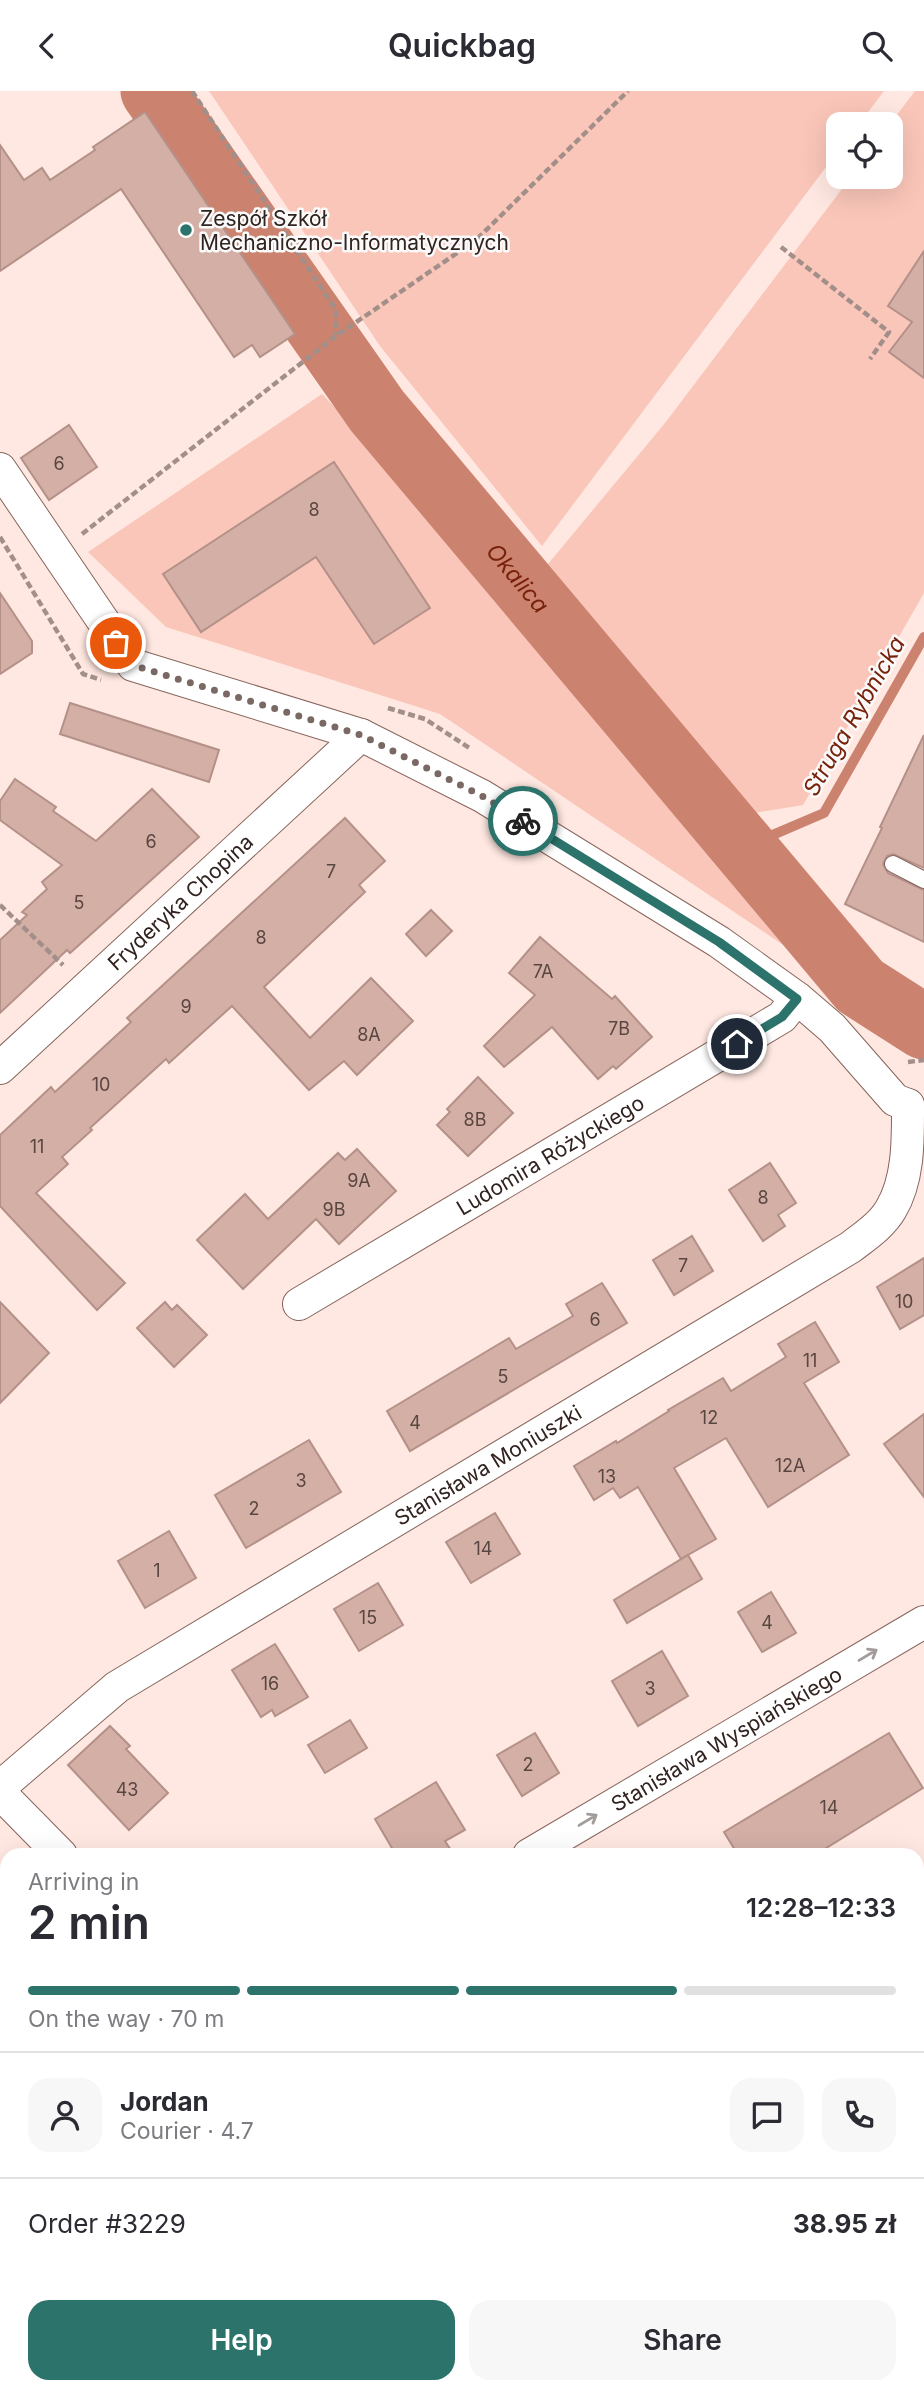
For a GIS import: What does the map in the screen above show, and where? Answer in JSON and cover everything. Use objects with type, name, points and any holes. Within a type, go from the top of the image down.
[{"type":"street","points":[[0,469],[57,554],[121,674],[361,735],[482,796],[719,942],[832,1028],[895,1100],[916,1103]]},
{"type":"street","name":"Fryderyka Chopina","points":[[0,1068],[361,735]]},
{"type":"street","name":"Ludomira Różyckiego","points":[[299,1304],[782,1017],[797,999]]},
{"type":"street","name":"Stanisława Moniuszki","points":[[0,1787],[117,1687],[851,1247],[872,1231],[891,1209],[905,1164],[916,1103]]},
{"type":"street","name":"Stanisława Wyspiańskiego","points":[[541,1848],[924,1622]]},
{"type":"street","points":[[0,1793],[54,1848]]},
{"type":"lane","points":[[893,864],[924,880]]},
{"type":"path","points":[[192,91],[336,310],[336,336]]},
{"type":"path","points":[[57,554],[336,336],[476,240],[628,91]]},
{"type":"path","points":[[781,247],[889,332],[870,359]]},
{"type":"path","points":[[0,537],[83,674],[121,674]]},
{"type":"path","points":[[0,905],[86,988]]},
{"type":"shaded area","points":[[209,91],[884,91],[868,112],[826,112],[826,167],[542,546],[380,346]]},
{"type":"shaded area","points":[[915,91],[924,91],[924,593],[803,805],[754,813],[548,564],[665,423],[842,189],[903,189],[903,112],[899,112]]},
{"type":"shaded area","points":[[322,394],[440,517],[818,962],[807,961],[440,714],[166,627],[88,552]]},
{"type":"building","name":"Zespół Szkół Mechaniczno-Informatycznych","points":[[145,112],[295,334],[260,357],[252,345],[234,357],[121,189],[0,271],[0,145],[24,180],[42,168],[50,180]]},
{"type":"building","points":[[924,251],[924,378],[889,352],[912,322],[888,306]]},
{"type":"building","points":[[69,425],[97,467],[49,500],[21,458]]},
{"type":"building","points":[[334,462],[430,608],[374,644],[316,557],[201,632],[163,574]]},
{"type":"building","points":[[0,593],[32,641],[32,653],[0,674]]},
{"type":"building","points":[[70,703],[219,750],[209,782],[60,734]]},
{"type":"building","points":[[924,735],[924,868],[893,854],[887,856],[883,864],[888,873],[924,890],[924,942],[845,904]]},
{"type":"building","points":[[15,779],[56,807],[53,811],[96,841],[152,789],[199,837],[70,953],[67,950],[0,1013],[0,940],[27,915],[22,912],[47,889],[42,882],[62,865],[0,820],[0,801]]},
{"type":"building","points":[[345,818],[385,861],[359,885],[365,892],[264,987],[310,1038],[371,978],[413,1021],[357,1075],[344,1061],[309,1090],[232,1006],[169,1063],[166,1059],[90,1128],[92,1130],[62,1157],[68,1164],[36,1193],[125,1283],[97,1310],[0,1206],[0,1135],[51,1087],[55,1092],[131,1022],[127,1018]]},
{"type":"building","points":[[431,910],[452,931],[426,956],[406,934]]},
{"type":"building","points":[[540,937],[612,999],[615,996],[652,1037],[616,1069],[613,1066],[598,1079],[552,1027],[504,1067],[484,1046],[535,995],[509,973]]},
{"type":"building","points":[[478,1077],[513,1113],[468,1156],[437,1125],[450,1112],[447,1109]]},
{"type":"building","points":[[357,1149],[396,1191],[339,1244],[316,1219],[243,1289],[197,1240],[245,1194],[268,1219],[338,1153],[345,1160]]},
{"type":"building","points":[[770,1163],[796,1203],[778,1215],[785,1226],[763,1241],[729,1190]]},
{"type":"building","points":[[692,1236],[713,1271],[674,1295],[653,1260]]},
{"type":"building","points":[[924,1258],[924,1315],[900,1329],[877,1287]]},
{"type":"building","points":[[602,1283],[627,1323],[410,1451],[387,1411],[509,1338],[516,1349],[573,1316],[566,1304]]},
{"type":"building","points":[[0,1302],[49,1353],[0,1403]]},
{"type":"building","points":[[165,1302],[172,1310],[177,1305],[207,1335],[174,1367],[137,1328]]},
{"type":"building","points":[[815,1322],[839,1362],[804,1383],[849,1455],[768,1507],[726,1438],[674,1468],[716,1539],[681,1559],[638,1487],[620,1498],[613,1488],[594,1500],[574,1466],[723,1378],[731,1391],[786,1357],[778,1344]]},
{"type":"building","points":[[924,1414],[924,1497],[884,1444]]},
{"type":"building","points":[[309,1440],[341,1492],[246,1548],[215,1495]]},
{"type":"building","points":[[495,1513],[520,1554],[471,1583],[446,1542]]},
{"type":"building","points":[[169,1531],[196,1578],[145,1608],[118,1561]]},
{"type":"building","points":[[688,1555],[702,1579],[627,1623],[614,1600]]},
{"type":"building","points":[[378,1583],[403,1625],[359,1651],[334,1609]]},
{"type":"building","points":[[771,1592],[796,1633],[762,1652],[738,1612]]},
{"type":"building","points":[[275,1644],[308,1697],[275,1716],[272,1710],[261,1717],[232,1670]]},
{"type":"building","points":[[662,1651],[688,1696],[638,1726],[612,1681]]},
{"type":"building","points":[[350,1720],[367,1748],[325,1773],[308,1745]]},
{"type":"building","points":[[110,1726],[130,1746],[126,1749],[168,1793],[129,1830],[68,1765]]},
{"type":"building","points":[[535,1733],[559,1773],[522,1796],[497,1755]]},
{"type":"building","points":[[889,1733],[923,1788],[826,1848],[734,1848],[724,1832]]},
{"type":"building","points":[[436,1782],[465,1830],[445,1841],[450,1848],[392,1848],[375,1819]]},
{"type":"waterway","name":"Okalica","points":[[153,91],[377,411],[860,986],[924,1027]]},
{"type":"waterway","name":"Struga Rybnicka","points":[[742,848],[824,813],[924,637]]},
{"type":"way so far","points":[[116,643],[132,665],[361,735],[482,796],[523,821]]},
{"type":"place","name":"Zespół Szkół Mechaniczno-Informatycznych","points":[[186,230]]},
{"type":"route","points":[[523,821],[719,942],[797,999],[782,1017],[737,1044]]}]
